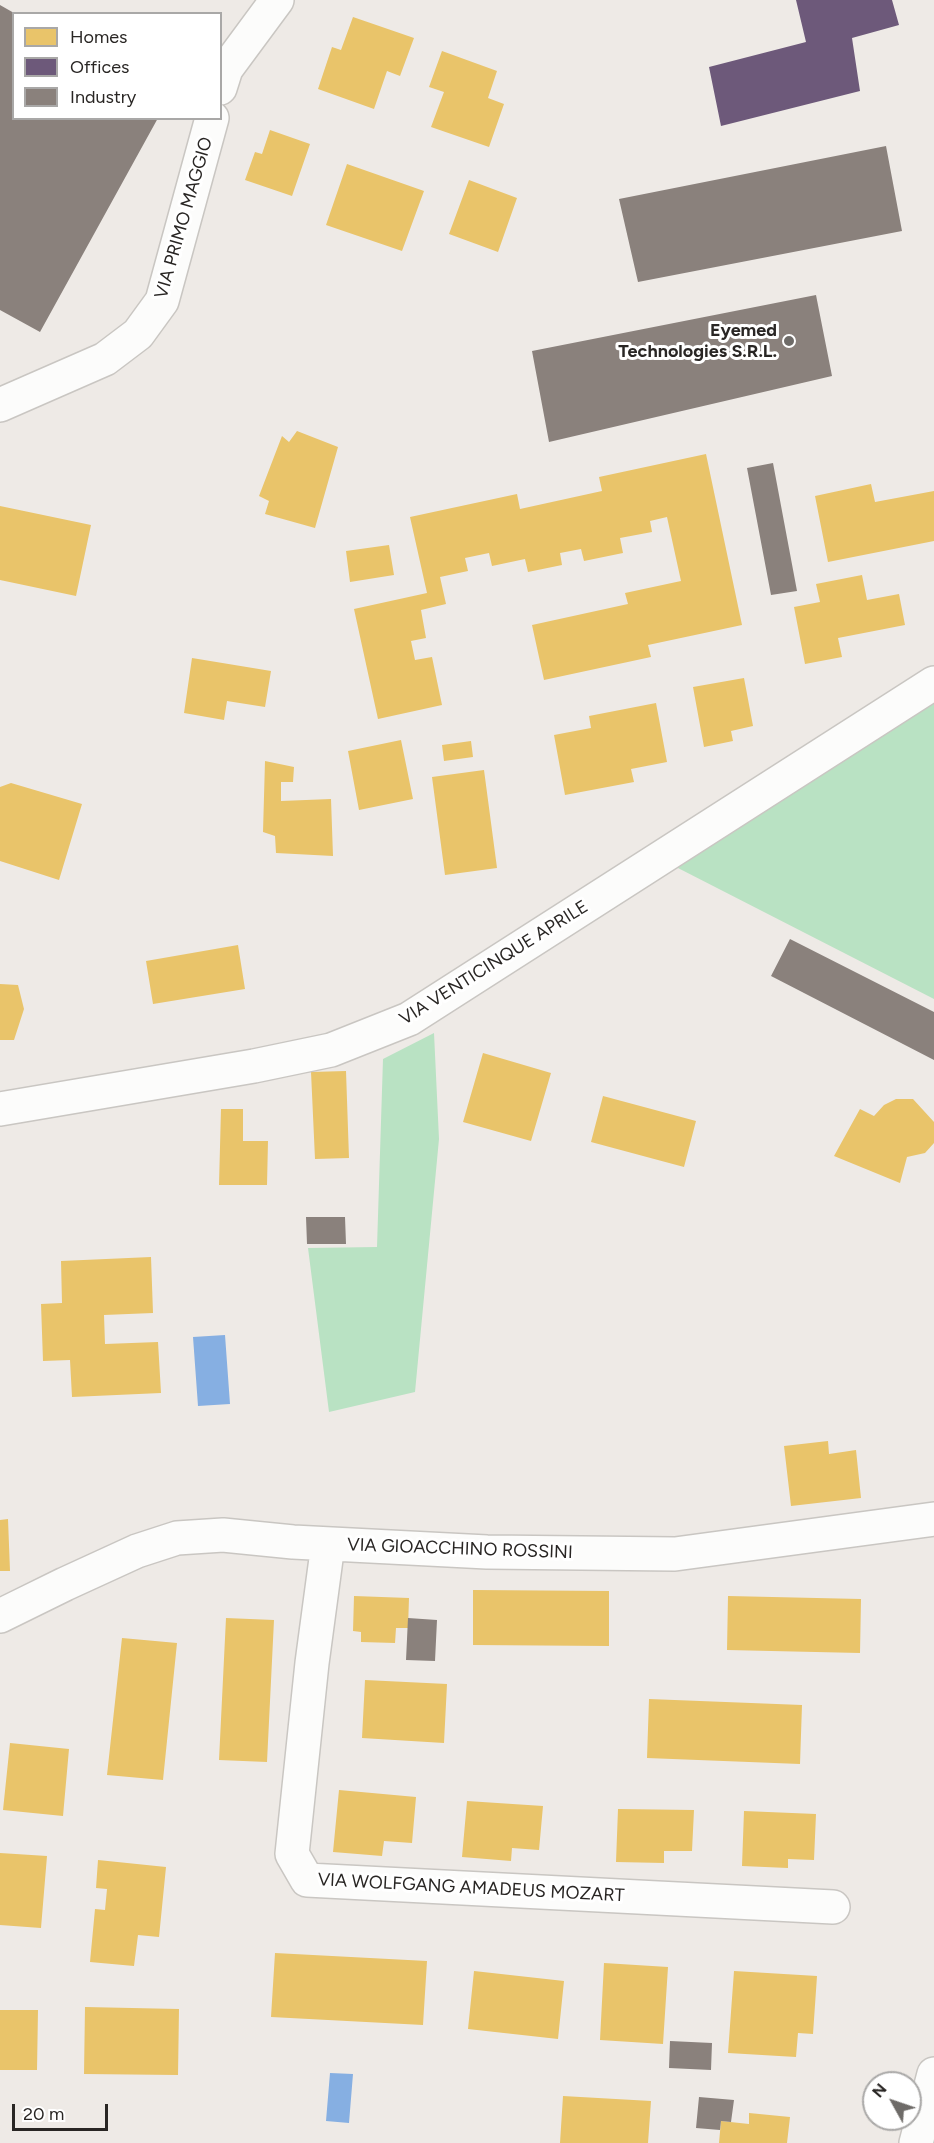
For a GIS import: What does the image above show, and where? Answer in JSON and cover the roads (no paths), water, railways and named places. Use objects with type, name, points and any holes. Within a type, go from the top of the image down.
[{"type":"street","points":[[222,82],[226,69],[277,0]]},
{"type":"street","name":"VIA PRIMO MAGGIO","points":[[0,405],[105,359],[138,334],[162,302],[211,120]]},
{"type":"street","name":"VIA VENTICINQUE APRILE","points":[[0,1109],[254,1066],[331,1050],[409,1019],[934,683]]},
{"type":"street","name":"VIA GIOACCHINO ROSSINI","points":[[0,1616],[137,1551],[177,1538],[223,1535],[328,1544],[487,1552],[675,1554],[934,1519]]},
{"type":"street","name":"VIA WOLFGANG AMADEUS MOZART","points":[[328,1544],[312,1663],[292,1854],[307,1880],[834,1907]]},
{"type":"street","points":[[916,2143],[934,2074]]},
{"type":"water","points":[[225,1335],[230,1404],[198,1406],[193,1337]]},
{"type":"water","points":[[330,2073],[353,2074],[349,2123],[326,2121]]},
{"type":"place","name":"Eyemed Technologies S.R.L.","points":[[789,341]]}]
